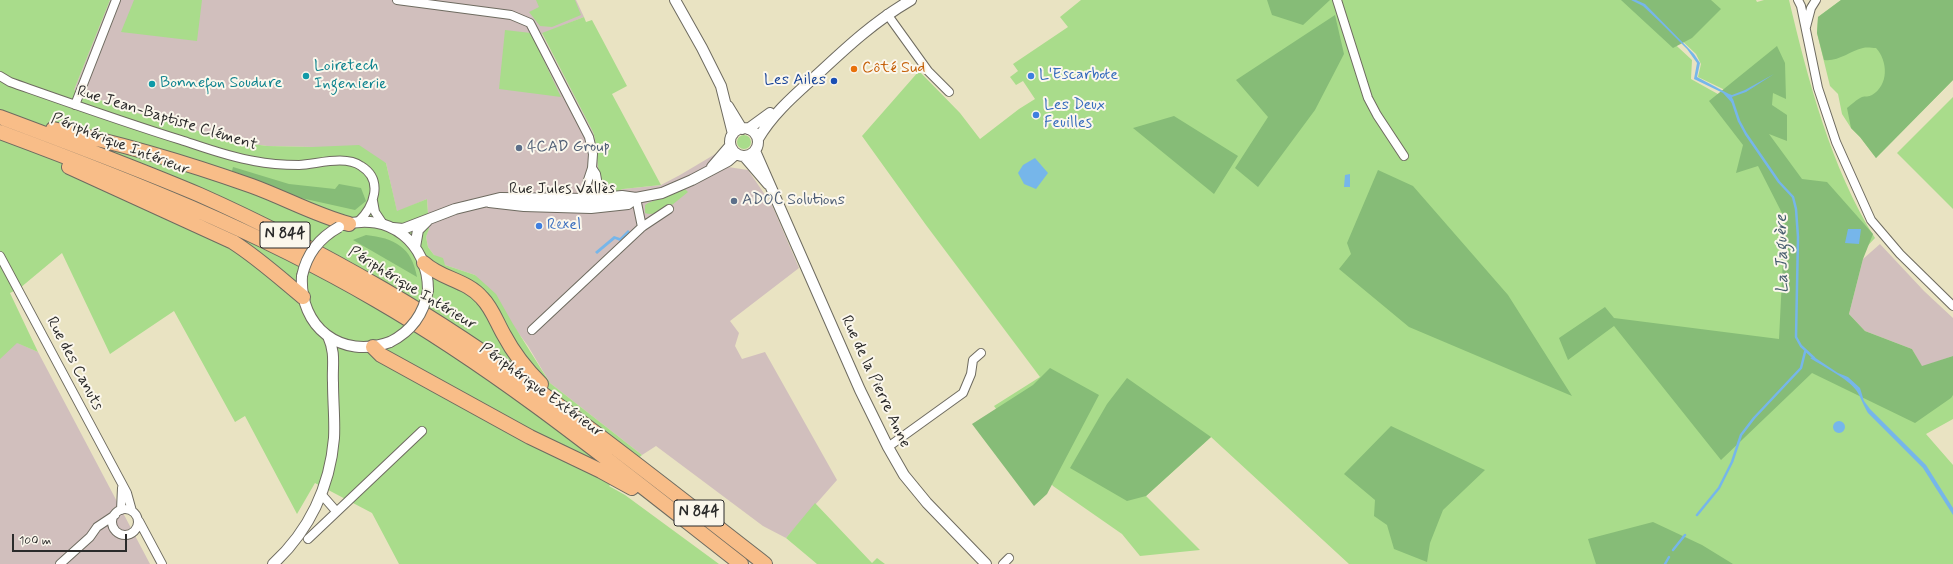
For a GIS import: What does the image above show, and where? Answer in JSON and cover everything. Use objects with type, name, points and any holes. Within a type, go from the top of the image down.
[{"type":"highway","points":[[0,110],[52,129],[119,144],[241,182],[348,224]]},
{"type":"highway","name":"Périphérique Intérieur","points":[[0,117],[115,160],[186,189],[306,246],[385,290],[436,321],[547,397],[764,564]]},
{"type":"highway","name":"Périphérique Extérieur","points":[[0,132],[153,190],[232,225],[301,258],[377,300],[427,330],[506,385],[741,564]]},
{"type":"highway","points":[[38,146],[45,156],[233,242],[251,254],[273,274],[303,297]]},
{"type":"highway","points":[[424,263],[436,273],[470,287],[483,298],[518,359],[543,386],[547,397]]},
{"type":"highway","points":[[373,347],[381,355],[530,437],[631,487],[659,508],[672,511]]},
{"type":"street","points":[[76,105],[116,0]]},
{"type":"street","points":[[397,0],[511,14],[530,23],[589,137],[593,154],[592,168],[587,183],[589,200]]},
{"type":"street","points":[[675,0],[721,86],[737,152],[755,151],[758,139],[766,126],[788,100],[858,37],[887,14],[911,0]]},
{"type":"street","points":[[1337,0],[1368,98],[1377,115],[1404,156]]},
{"type":"street","points":[[1805,29],[1811,8],[1816,0]]},
{"type":"street","points":[[1799,3],[1811,8]]},
{"type":"street","points":[[1799,3],[1818,88],[1836,142],[1871,220],[1900,254],[1953,306]]},
{"type":"street","points":[[887,14],[928,71],[949,92]]},
{"type":"street","name":"Rue Jean-Baptiste Clément","points":[[0,76],[133,126],[250,161],[285,165],[336,161],[357,163],[368,171],[374,182],[373,200],[375,212],[383,224]]},
{"type":"street","points":[[733,134],[745,129],[788,100]]},
{"type":"street","points":[[726,102],[745,129],[756,134],[758,139]]},
{"type":"street","name":"Rue de la Pierre Anne","points":[[755,151],[860,390],[888,447],[904,475],[927,503],[986,564]]},
{"type":"street","name":"Rue Jules Vallès","points":[[393,228],[403,229],[455,208],[487,202],[524,206],[589,200],[628,204],[636,198],[662,193],[681,186],[728,161],[737,152]]},
{"type":"street","name":"Rue de la Pierre Anne","points":[[737,152],[772,189]]},
{"type":"street","points":[[589,200],[599,191],[596,174],[592,168]]},
{"type":"street","name":"Rue Jules Vallès","points":[[636,198],[642,227]]},
{"type":"street","points":[[348,224],[383,224],[393,228],[405,236],[415,247],[424,263],[428,290],[424,306],[416,321],[404,334],[390,342],[373,347],[350,346],[328,336],[318,327],[310,316],[303,297],[302,276],[307,260],[314,247],[321,239],[348,224],[368,210],[373,200]]},
{"type":"street","points":[[532,330],[642,227],[669,209]]},
{"type":"street","points":[[415,247],[418,230],[428,219]]},
{"type":"street","name":"Rue des Canuts","points":[[0,256],[127,493],[132,511]]},
{"type":"street","points":[[273,564],[293,543],[310,518],[322,495],[330,468],[334,438],[334,354],[328,336]]},
{"type":"street","points":[[334,364],[350,346]]},
{"type":"street","points":[[888,447],[963,394],[971,374],[973,360],[981,353]]},
{"type":"street","points":[[308,540],[422,431]]},
{"type":"street","name":"Rue des Canuts","points":[[118,512],[123,494],[122,485]]},
{"type":"street","points":[[322,495],[336,512]]},
{"type":"street","points":[[90,537],[97,527],[118,512],[132,511],[138,519],[162,564]]},
{"type":"street","points":[[118,512],[112,521],[113,528],[121,535],[131,534],[137,530],[138,519]]},
{"type":"street","points":[[60,564],[90,537],[104,528],[113,528]]},
{"type":"street","points":[[1003,564],[1009,558]]},
{"type":"shaded area","points":[[110,0],[576,0],[584,17],[542,34],[593,132],[597,146],[600,179],[608,190],[615,192],[623,189],[661,185],[717,153],[728,167],[748,170],[772,205],[799,268],[730,321],[739,333],[735,346],[742,359],[765,352],[837,480],[786,538],[763,526],[656,446],[642,455],[550,383],[528,346],[475,275],[445,265],[434,255],[428,247],[426,237],[429,228],[427,199],[397,212],[386,163],[312,147],[267,146],[223,140],[185,126],[129,111],[74,90]]},
{"type":"shaded area","points":[[1880,244],[1924,291],[1953,318],[1953,356],[1922,367],[1912,349],[1865,331],[1849,314],[1863,259]]},
{"type":"shaded area","points":[[0,335],[38,352],[150,564],[0,564]]},
{"type":"green space","points":[[0,0],[110,0],[74,90],[129,111],[185,126],[223,140],[267,146],[312,147],[359,145],[386,163],[397,211],[427,199],[429,229],[426,237],[428,247],[434,255],[443,258],[445,265],[475,275],[496,294],[550,383],[642,455],[609,486],[625,495],[719,564],[399,564],[372,513],[315,483],[297,514],[245,416],[235,422],[174,311],[110,354],[62,253],[20,288],[10,293],[38,352],[17,343],[0,359]]},
{"type":"green space","points":[[134,0],[202,0],[197,41],[121,32]]},
{"type":"green space","points":[[536,0],[575,0],[581,15],[552,27],[540,26],[529,12],[539,7]]},
{"type":"green space","points":[[1081,0],[1627,0],[1692,60],[1691,79],[1725,98],[1800,237],[1727,91],[1698,77],[1701,64],[1696,54],[1639,0],[1756,0],[1757,2],[1764,0],[1789,0],[1804,61],[1833,153],[1859,211],[1875,238],[1859,255],[1847,314],[1864,333],[1923,382],[1953,380],[1953,419],[1926,434],[1953,465],[1953,564],[1349,564],[1211,437],[1146,496],[1200,550],[1140,556],[1122,534],[1053,486],[994,406],[1040,377],[926,225],[862,136],[919,71],[960,113],[980,139],[1019,109],[1035,99],[1023,81],[1016,85],[1010,77],[1018,71],[1013,64],[1068,27],[1060,17]]},
{"type":"green space","points":[[1267,0],[1330,0],[1303,25],[1272,15]]},
{"type":"green space","points":[[1621,0],[1711,0],[1721,9],[1692,38],[1673,48]]},
{"type":"green space","points":[[1841,0],[1953,0],[1953,80],[1876,158],[1851,128],[1842,114],[1838,94],[1830,86],[1817,33],[1818,17]]},
{"type":"green space","points":[[1841,0],[1953,0],[1953,80],[1876,158],[1851,128],[1847,108],[1860,98],[1870,96],[1878,91],[1884,79],[1885,73],[1883,59],[1876,48],[1865,48],[1858,49],[1839,58],[1824,60],[1817,33],[1818,17]]},
{"type":"green space","points":[[1335,15],[1344,54],[1315,110],[1258,187],[1235,168],[1268,117],[1236,80]]},
{"type":"green space","points":[[584,17],[586,22],[592,20],[627,86],[612,94],[661,185],[623,189],[615,192],[608,188],[603,182],[598,166],[593,132],[542,33]]},
{"type":"green space","points":[[505,30],[531,33],[561,97],[499,89]]},
{"type":"green space","points":[[1777,46],[1785,63],[1786,99],[1773,93],[1772,105],[1787,115],[1787,141],[1769,134],[1802,179],[1827,182],[1873,234],[1863,259],[1849,314],[1865,331],[1912,349],[1922,366],[1953,356],[1953,395],[1951,398],[1915,423],[1812,373],[1721,460],[1614,326],[1568,360],[1559,338],[1605,307],[1614,318],[1779,339],[1785,219],[1758,166],[1736,173],[1743,145],[1709,101]]},
{"type":"green space","points":[[1953,97],[1953,209],[1897,153]]},
{"type":"green space","points":[[1174,116],[1238,156],[1214,194],[1133,128]]},
{"type":"green space","points":[[741,135],[747,135],[751,139],[751,145],[747,149],[741,149],[737,145],[737,139]]},
{"type":"green space","points":[[233,167],[289,184],[335,189],[339,184],[361,188],[366,201],[355,210],[301,198],[232,171]]},
{"type":"green space","points":[[1378,170],[1413,186],[1508,295],[1572,396],[1409,327],[1339,269],[1351,254],[1347,243]]},
{"type":"green space","points":[[685,189],[688,192],[672,205],[668,204],[652,214],[645,213],[645,205],[648,203]]},
{"type":"green space","points":[[366,235],[376,236],[400,246],[411,258],[417,277],[353,240]]},
{"type":"green space","points":[[1050,368],[1099,395],[1047,494],[1034,506],[972,424],[1033,385]]},
{"type":"green space","points":[[1127,378],[1211,437],[1146,496],[1127,501],[1070,468],[1107,404]]},
{"type":"green space","points":[[1391,426],[1485,470],[1443,510],[1430,543],[1427,562],[1394,549],[1387,525],[1374,516],[1375,500],[1344,474]]},
{"type":"green space","points":[[815,503],[872,563],[877,558],[885,564],[817,564],[786,538]]},
{"type":"green space","points":[[1653,522],[1702,545],[1733,564],[1596,564],[1588,539]]},
{"type":"water","points":[[1631,0],[1636,0],[1645,4],[1694,54],[1700,63],[1697,77],[1729,94],[1732,95],[1745,90],[1774,74],[1746,92],[1732,97],[1734,103],[1732,103],[1723,93],[1694,79],[1697,63],[1687,49],[1643,6]]},
{"type":"water","points":[[1035,158],[1048,173],[1036,189],[1024,184],[1018,173],[1023,165]]},
{"type":"water","points":[[1350,174],[1350,187],[1344,187],[1345,175]]},
{"type":"water","points":[[1848,229],[1861,229],[1859,244],[1845,243]]},
{"type":"water","points":[[628,230],[630,232],[620,241],[615,239],[597,254],[595,252],[614,236],[620,238]]},
{"type":"water","points":[[1814,357],[1838,373],[1848,377],[1860,388],[1864,401],[1870,409],[1926,465],[1953,508],[1953,515],[1923,468],[1868,413],[1856,390],[1841,377],[1810,358]]},
{"type":"water","points":[[1839,421],[1843,423],[1845,427],[1843,431],[1839,433],[1835,431],[1833,427],[1835,423]]},
{"type":"waterway","name":"La Jaguère","points":[[1732,100],[1739,121],[1746,134],[1779,182],[1793,197],[1796,209],[1798,237],[1796,337],[1801,346],[1814,358]]},
{"type":"waterway","points":[[1697,515],[1719,488],[1732,462],[1741,435],[1754,418],[1801,368],[1805,352]]},
{"type":"waterway","points":[[1673,550],[1685,535]]},
{"type":"waterway","points":[[1665,564],[1669,557]]},
{"type":"place","name":"Côté Sud","points":[[854,69]]},
{"type":"place","name":"Loiretech Ingenierie","points":[[306,76]]},
{"type":"place","name":"L'Escarbote","points":[[1031,76]]},
{"type":"place","name":"Les Ailes","points":[[834,81]]},
{"type":"place","name":"Bonnefon Soudure","points":[[152,84]]},
{"type":"place","name":"Les Deux Feuilles","points":[[1036,115]]},
{"type":"place","name":"4CAD Group","points":[[519,148]]},
{"type":"place","name":"ADOC Solutions","points":[[734,201]]},
{"type":"place","name":"Rexel","points":[[539,226]]}]
